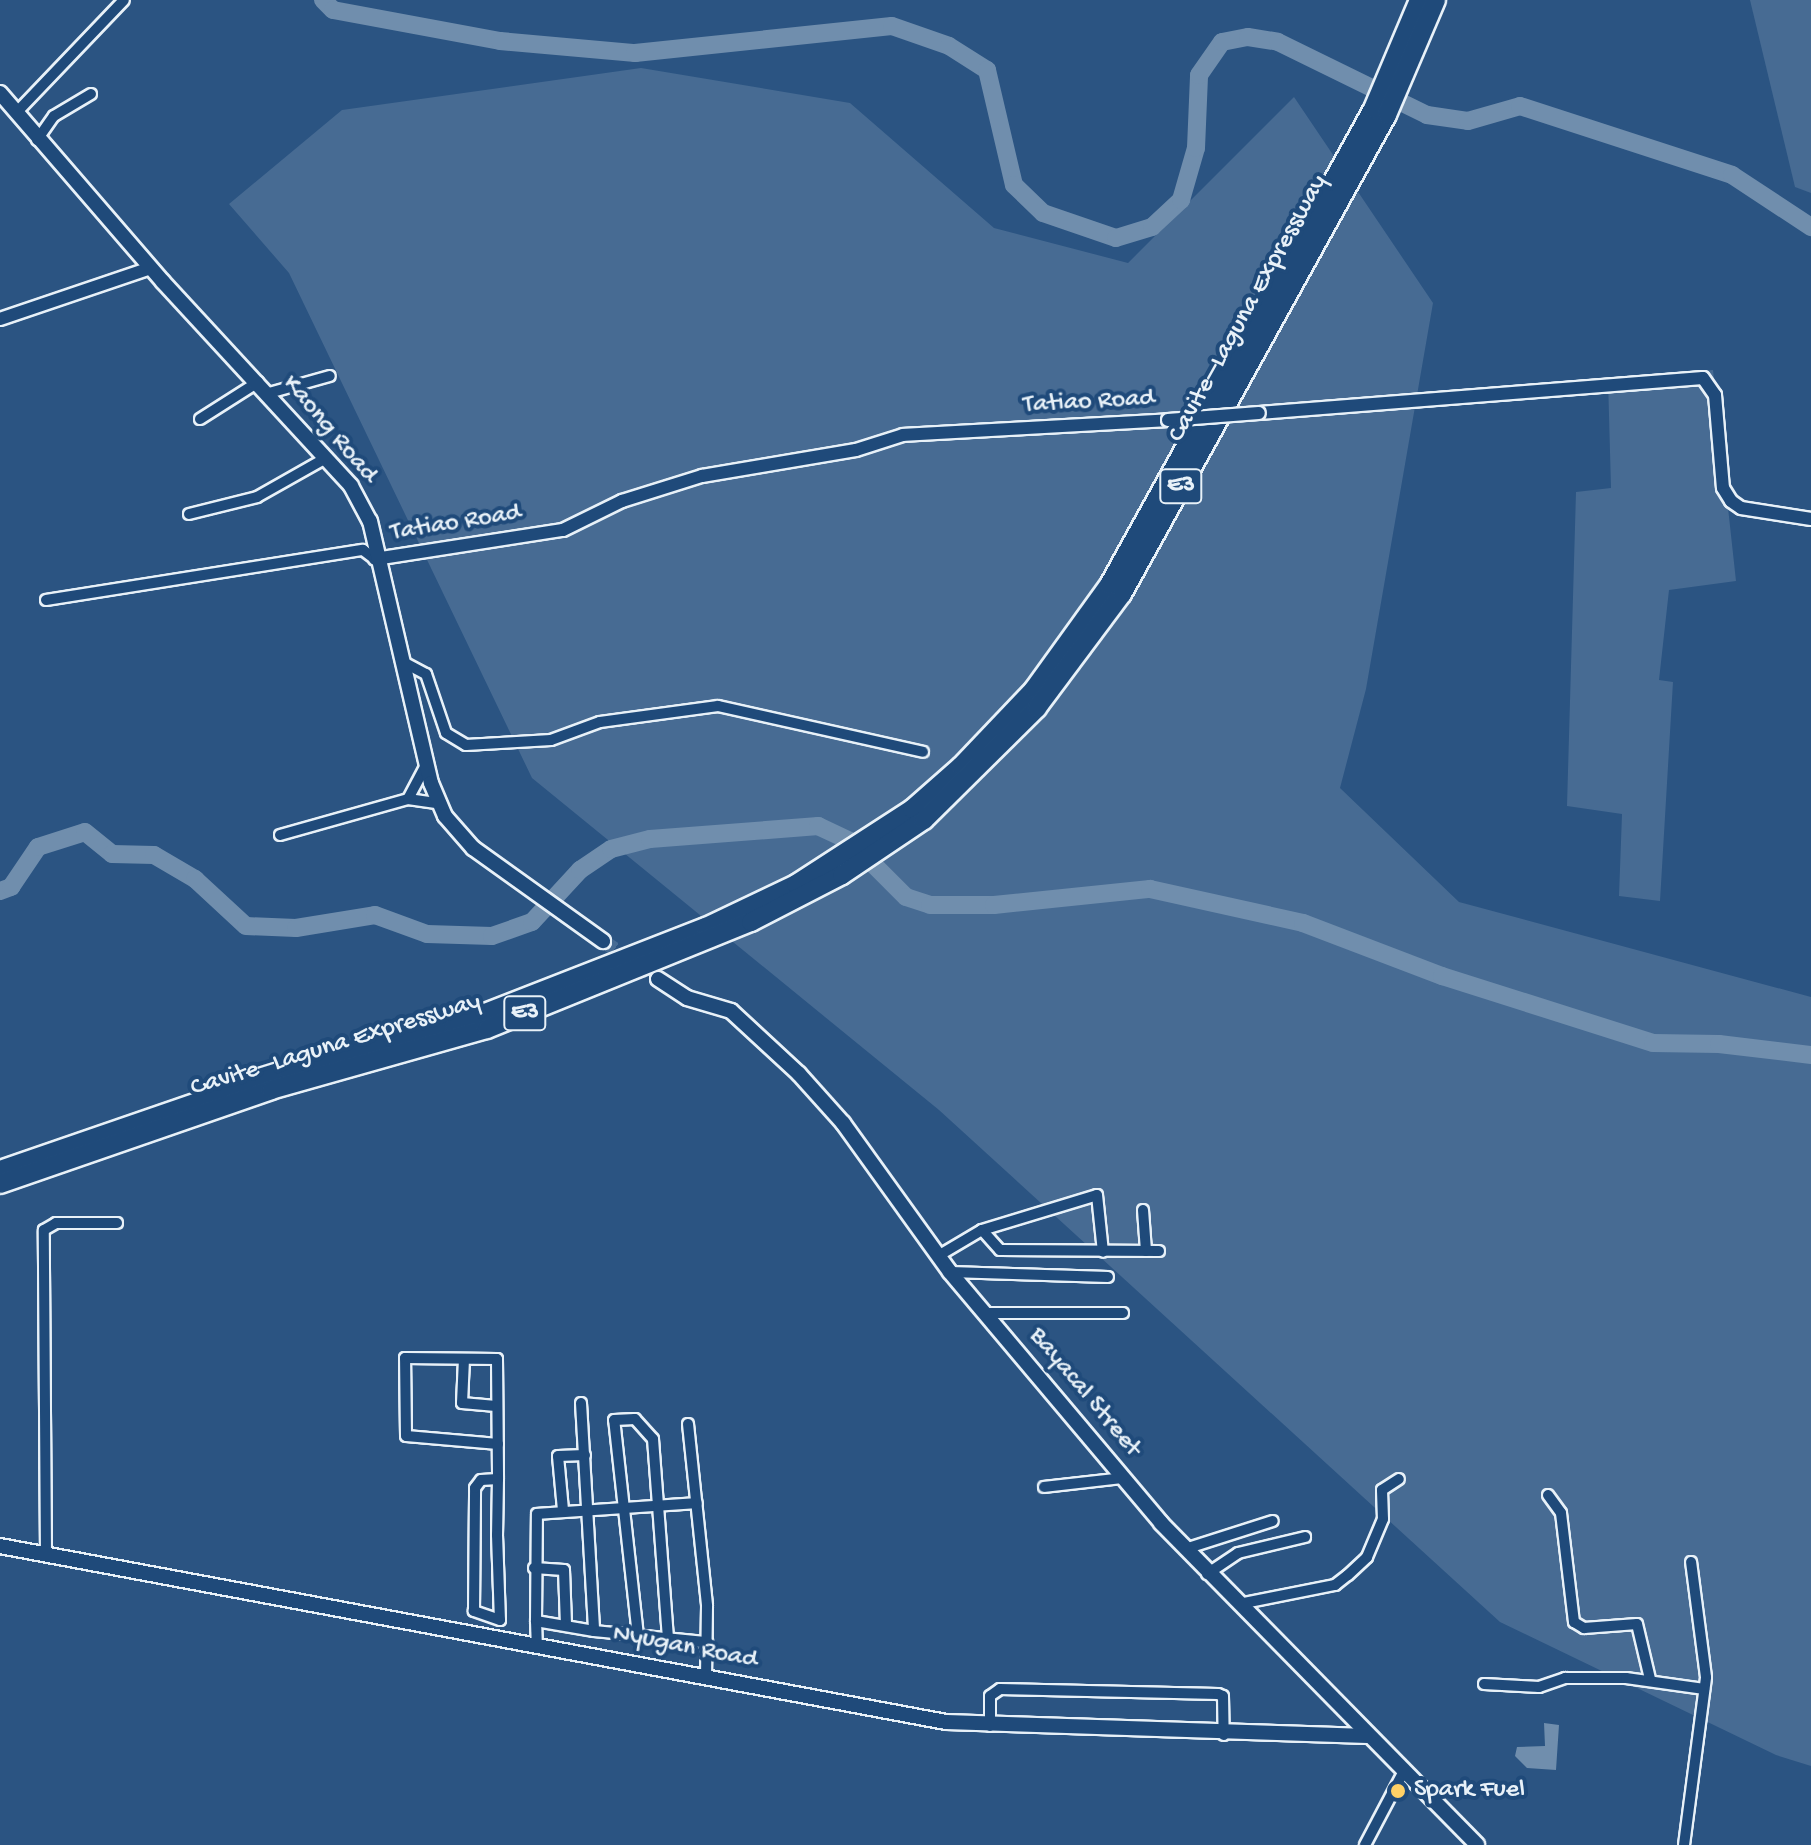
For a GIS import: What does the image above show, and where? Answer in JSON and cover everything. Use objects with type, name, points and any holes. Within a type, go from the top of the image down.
[{"type":"highway","name":"Cavite–Laguna Expressway","points":[[1400,67],[1419,0]]},
{"type":"highway","name":"Cavite–Laguna Expressway","points":[[0,1184],[271,1090],[487,1029],[727,934],[918,814],[1034,689],[1109,585],[1380,112],[1436,0]]},
{"type":"highway","name":"Cavite–Laguna Expressway","points":[[0,1170],[275,1075],[454,1025],[803,888]]},
{"type":"main road","name":"Kaong Road","points":[[0,93],[37,140],[151,268],[269,393],[351,486],[370,521],[375,559],[438,803],[463,839],[603,941]]},
{"type":"main road","name":"Bayacal Street","points":[[658,979],[687,998],[731,1011],[799,1074],[843,1123],[950,1272],[1185,1549],[1477,1845]]},
{"type":"main road","name":"Nyugan Road","points":[[0,1546],[990,1726],[1224,1735],[1368,1736]]},
{"type":"street","points":[[16,113],[124,0]]},
{"type":"street","points":[[37,140],[54,116],[91,94]]},
{"type":"street","points":[[0,319],[151,268]]},
{"type":"street","points":[[269,393],[330,376]]},
{"type":"street","name":"Tatiao Road","points":[[375,559],[563,530],[622,501],[702,476],[856,450],[903,435],[1168,420],[1703,378],[1715,395],[1723,488],[1731,501],[1741,508],[1811,519]]},
{"type":"street","points":[[200,419],[258,382]]},
{"type":"street","points":[[189,514],[257,497],[326,458]]},
{"type":"street","points":[[46,600],[363,550],[375,559]]},
{"type":"street","points":[[403,662],[426,674],[446,733],[466,745],[551,740],[600,722],[718,706],[923,752]]},
{"type":"street","points":[[408,799],[427,764]]},
{"type":"street","points":[[280,835],[408,799],[438,803]]},
{"type":"street","points":[[938,1256],[982,1230],[1097,1195],[1103,1252]]},
{"type":"street","points":[[1143,1210],[1146,1251]]},
{"type":"street","points":[[46,1553],[44,1230],[56,1223],[117,1223]]},
{"type":"street","points":[[982,1230],[1000,1250],[1159,1251]]},
{"type":"street","points":[[950,1272],[1108,1277]]},
{"type":"street","points":[[987,1313],[1123,1313]]},
{"type":"street","points":[[498,1444],[406,1436],[405,1358],[497,1359],[496,1406],[498,1444],[500,1637]]},
{"type":"street","points":[[464,1359],[462,1403],[496,1406]]},
{"type":"street","points":[[581,1403],[594,1631]]},
{"type":"street","points":[[638,1636],[614,1420],[635,1419],[653,1439],[661,1508],[668,1638]]},
{"type":"street","points":[[688,1424],[707,1642],[706,1676]]},
{"type":"street","points":[[563,1510],[558,1456],[585,1455]]},
{"type":"street","points":[[1044,1487],[1123,1478]]},
{"type":"street","points":[[498,1479],[481,1480],[475,1488],[474,1611],[500,1620]]},
{"type":"street","points":[[1239,1604],[1335,1585],[1348,1575],[1367,1557],[1383,1519],[1382,1490],[1399,1479]]},
{"type":"street","points":[[1548,1495],[1561,1513],[1574,1622],[1584,1628],[1637,1624],[1650,1679]]},
{"type":"street","points":[[537,1644],[534,1518],[563,1510],[661,1508],[697,1503]]},
{"type":"street","points":[[1185,1549],[1273,1521]]},
{"type":"street","points":[[1207,1574],[1238,1553],[1305,1537]]},
{"type":"street","points":[[1684,1845],[1704,1689],[1691,1562]]},
{"type":"street","points":[[534,1568],[564,1570],[566,1625]]},
{"type":"street","points":[[536,1621],[594,1631],[707,1642]]},
{"type":"street","points":[[1484,1684],[1539,1687],[1565,1678],[1650,1679],[1704,1689]]},
{"type":"street","points":[[990,1726],[990,1696],[1000,1689],[1218,1694],[1223,1696],[1224,1735]]},
{"type":"street","points":[[1365,1845],[1403,1773]]},
{"type":"shaded area","points":[[1750,0],[1811,0],[1811,193],[1795,187]]},
{"type":"shaded area","points":[[641,68],[850,103],[994,228],[1128,263],[1294,97],[1433,303],[1366,689],[1340,788],[1459,902],[1811,997],[1811,1766],[1776,1755],[1500,1622],[939,1110],[532,778],[289,273],[229,204],[342,110]]},
{"type":"shaded area","points":[[1713,370],[1736,581],[1669,590],[1659,680],[1673,682],[1660,901],[1619,896],[1622,814],[1567,806],[1576,492],[1611,488],[1608,379]]},
{"type":"shaded area","points":[[1544,1723],[1559,1725],[1556,1770],[1527,1768],[1515,1756],[1517,1747],[1545,1746]]},
{"type":"waterway","points":[[323,0],[333,10],[500,41],[635,53],[892,26],[949,46],[987,70],[1014,185],[1043,213],[1116,238],[1152,227],[1181,200],[1196,148],[1199,75],[1222,42],[1248,37],[1278,42],[1427,115],[1468,121],[1520,106],[1732,175],[1811,227]]},
{"type":"waterway","points":[[0,891],[11,887],[38,847],[85,832],[112,854],[154,855],[195,879],[246,926],[296,928],[375,915],[427,934],[492,936],[532,922],[580,870],[611,849],[650,839],[818,826],[850,841],[906,897],[930,905],[994,905],[1150,889],[1303,923],[1442,976],[1653,1043],[1719,1044],[1811,1055]]},
{"type":"tunnel","points":[[603,941],[658,979]]},
{"type":"place","name":"Spark Fuel","points":[[1398,1791]]}]
